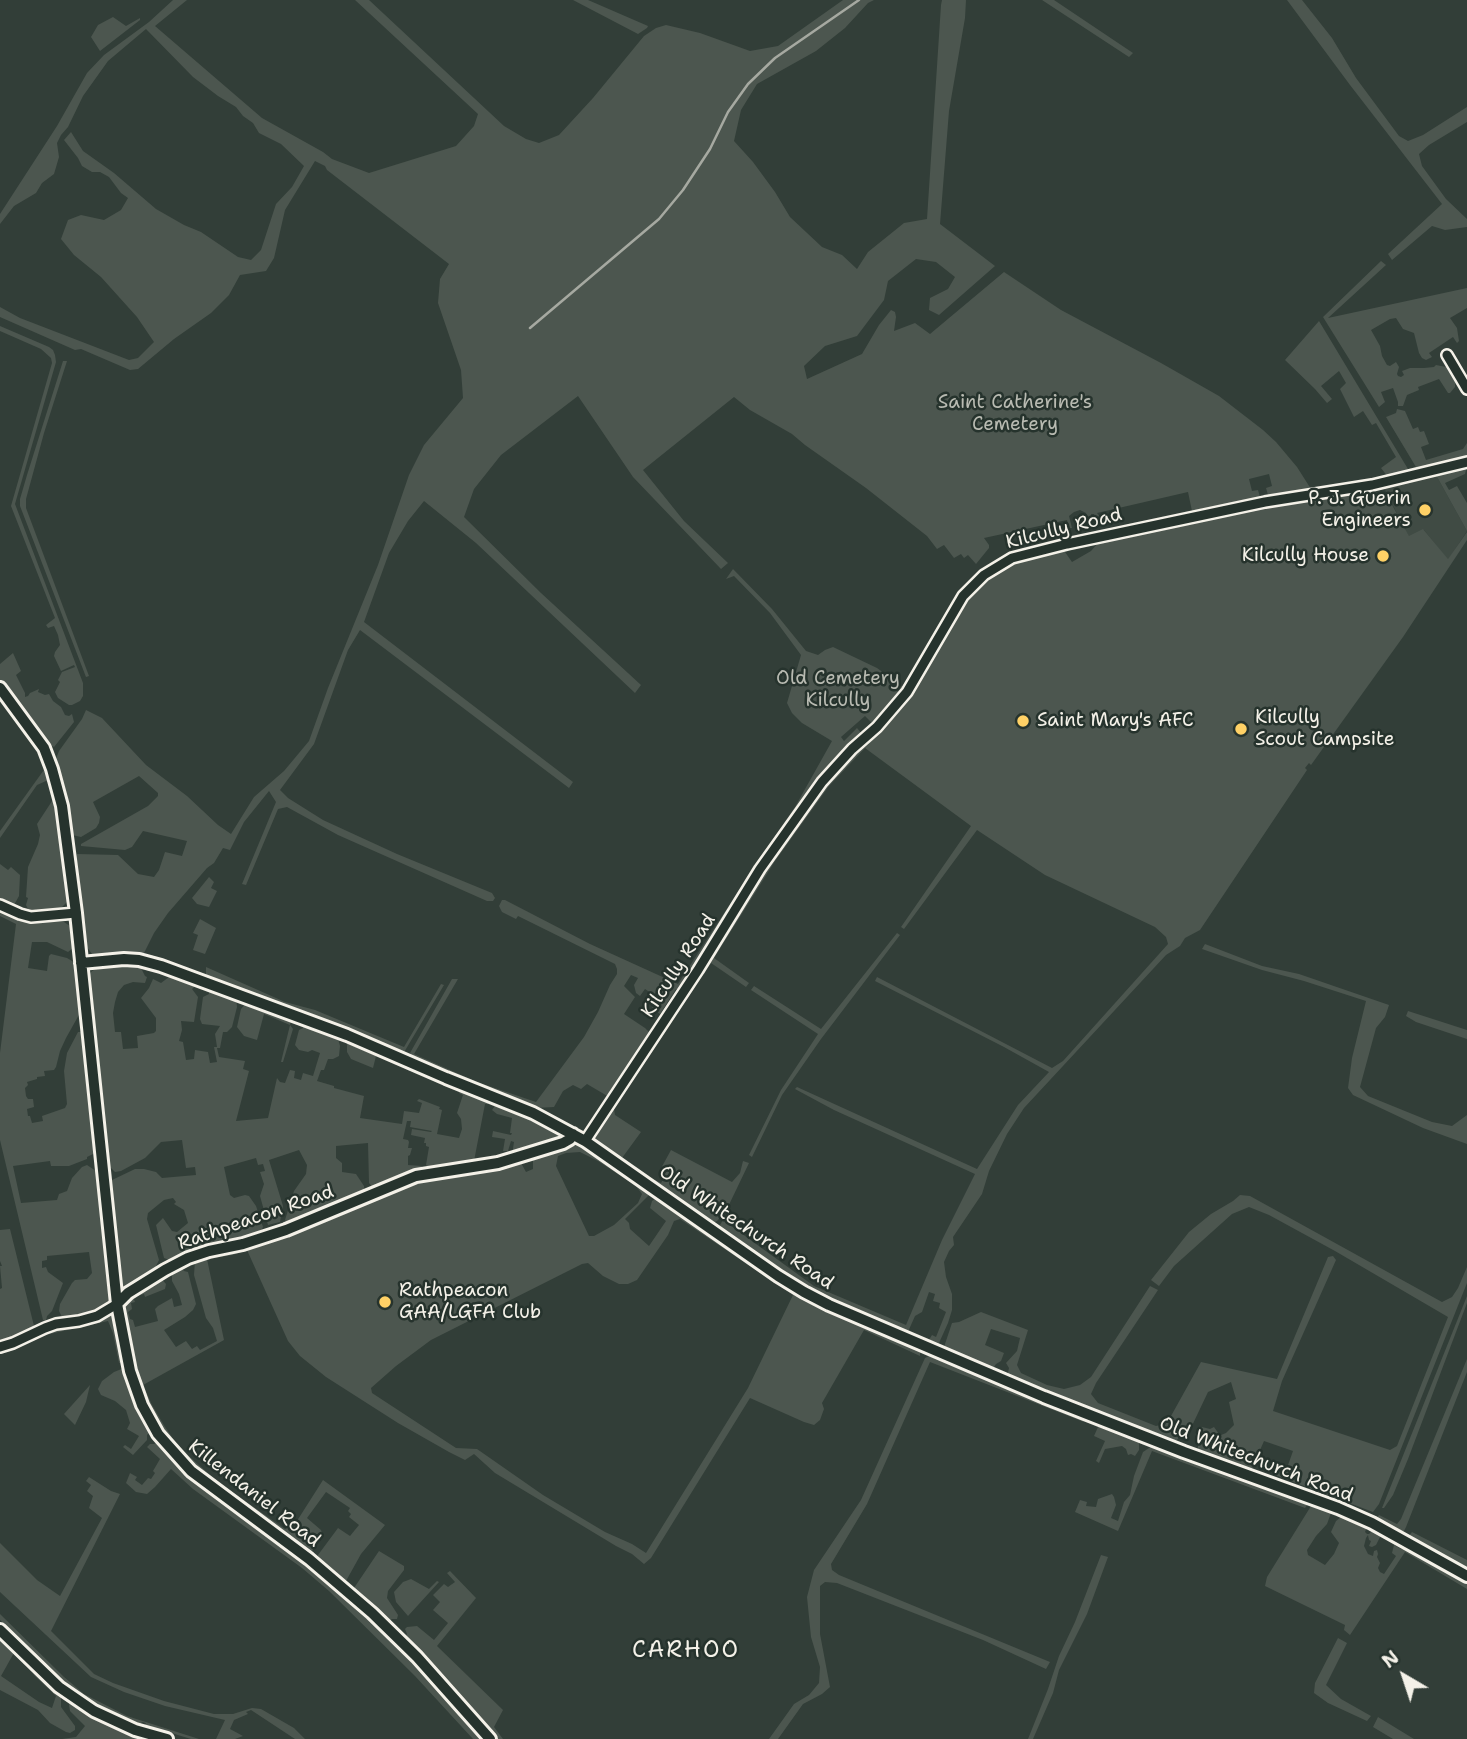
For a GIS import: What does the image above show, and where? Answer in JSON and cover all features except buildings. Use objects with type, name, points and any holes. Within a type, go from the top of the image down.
[{"type":"street","points":[[1447,355],[1467,389]]},
{"type":"street","name":"Kilcully Road","points":[[585,1141],[761,869],[822,782],[852,749],[877,727],[907,692],[963,596],[984,575],[1012,558],[1067,544],[1265,502],[1372,485],[1467,462]]},
{"type":"street","name":"Killendaniel Road","points":[[0,688],[40,741],[52,769],[66,828],[117,1304],[130,1371],[142,1405],[166,1444],[191,1471],[309,1559],[372,1613],[426,1666],[491,1739]]},
{"type":"street","points":[[0,905],[31,917],[76,913]]},
{"type":"street","name":"Old Whitechurch Road","points":[[81,963],[124,959],[161,966],[347,1035],[533,1113],[585,1141],[778,1276],[829,1305],[1056,1402],[1338,1508],[1371,1523],[1467,1576]]},
{"type":"street","name":"Rathpeacon Road","points":[[0,1347],[56,1324],[97,1316],[117,1304],[128,1293],[188,1258],[286,1230],[416,1176],[498,1163],[563,1143],[573,1134]]},
{"type":"street","points":[[0,1630],[59,1687],[94,1711],[135,1730],[167,1739]]},
{"type":"shaded area","name":"P. J. Guerin Engineers","points":[[1436,475],[1467,531],[1448,560],[1424,530],[1409,537],[1384,488]]},
{"type":"green space","name":"Saint Catherine's Cemetery","points":[[173,0],[187,0],[155,26],[262,118],[332,159],[369,173],[456,146],[474,126],[478,114],[355,0],[369,0],[504,126],[539,143],[559,135],[644,36],[656,28],[666,25],[700,33],[750,51],[778,46],[843,0],[874,0],[816,51],[757,84],[741,110],[734,141],[753,162],[790,217],[822,247],[842,255],[857,269],[868,252],[904,223],[927,219],[941,5],[942,0],[966,0],[949,111],[940,224],[995,266],[939,315],[929,310],[930,298],[948,289],[955,277],[936,262],[916,259],[888,281],[884,300],[857,336],[825,346],[804,366],[807,379],[862,354],[891,310],[896,317],[894,331],[915,323],[930,334],[1004,272],[1061,310],[1219,396],[1276,442],[1311,489],[1268,495],[1266,488],[1272,486],[1269,474],[1249,479],[1252,491],[1258,490],[1260,497],[1192,511],[1188,492],[1097,513],[1103,520],[1096,522],[1094,514],[1091,514],[1093,523],[1090,524],[1086,513],[1080,510],[1069,516],[1072,528],[1069,528],[1067,520],[984,538],[989,548],[976,564],[968,555],[964,558],[961,554],[954,558],[944,545],[937,549],[927,536],[866,488],[792,434],[750,410],[734,397],[643,470],[684,521],[728,563],[721,569],[633,477],[578,396],[501,455],[474,489],[464,517],[541,593],[641,685],[635,693],[476,543],[424,501],[408,521],[389,553],[364,622],[573,782],[569,788],[360,630],[348,650],[314,744],[280,790],[323,820],[492,893],[495,898],[493,901],[487,901],[338,835],[287,807],[278,809],[246,885],[242,884],[276,802],[269,791],[244,822],[230,850],[223,848],[214,863],[168,913],[143,955],[92,954],[84,943],[74,862],[77,854],[118,855],[138,874],[154,877],[165,852],[182,856],[187,841],[143,831],[132,847],[125,850],[81,846],[148,806],[158,796],[139,776],[93,802],[100,817],[96,828],[81,837],[72,835],[55,761],[86,710],[102,718],[146,765],[231,834],[254,797],[284,771],[309,741],[378,565],[409,475],[424,445],[463,398],[461,370],[438,303],[440,279],[449,264],[325,166],[315,161],[285,210],[274,258],[266,271],[240,275],[229,295],[211,313],[138,369],[130,370],[81,349],[75,350],[0,317],[0,307],[20,318],[129,360],[138,358],[154,342],[137,317],[101,277],[74,255],[61,239],[68,220],[81,215],[104,220],[121,210],[128,198],[109,177],[82,166],[64,140],[71,132],[83,151],[156,209],[201,232],[238,257],[251,260],[261,250],[276,204],[292,187],[304,166],[281,144],[259,133],[253,123],[236,107],[193,77],[146,29],[108,61],[83,96],[57,143],[59,157],[54,174],[42,183],[36,193],[14,206],[0,224],[0,214],[57,126],[87,73],[104,55],[149,22]]},
{"type":"green space","points":[[573,0],[588,0],[648,26],[638,34]]},
{"type":"green space","points":[[1042,0],[1054,0],[1133,53],[1129,57]]},
{"type":"green space","points":[[1287,0],[1302,0],[1332,38],[1356,78],[1399,136],[1408,141],[1423,135],[1467,107],[1467,122],[1419,154],[1422,166],[1446,199],[1467,219],[1467,227],[1445,230],[1432,226],[1392,260],[1388,254],[1442,204]]},
{"type":"green space","points":[[113,17],[126,26],[140,20],[100,51],[91,37],[98,25]]},
{"type":"green space","points":[[1381,261],[1386,265],[1328,318],[1467,288],[1467,308],[1450,318],[1457,328],[1459,341],[1457,343],[1453,337],[1429,353],[1432,357],[1426,360],[1419,353],[1414,333],[1403,329],[1396,318],[1371,330],[1387,365],[1396,362],[1399,367],[1398,376],[1404,375],[1402,371],[1410,368],[1436,365],[1446,367],[1455,382],[1450,393],[1439,379],[1418,387],[1419,390],[1407,395],[1403,406],[1398,406],[1393,388],[1381,392],[1385,402],[1379,407],[1323,317]]},
{"type":"green space","points":[[1319,321],[1408,469],[1416,467],[1386,417],[1396,413],[1397,409],[1405,411],[1413,429],[1418,427],[1420,432],[1424,431],[1429,444],[1421,447],[1426,460],[1463,449],[1467,443],[1467,456],[1388,477],[1381,468],[1396,457],[1376,423],[1372,425],[1363,411],[1354,417],[1340,389],[1346,383],[1339,371],[1321,386],[1332,399],[1327,403],[1285,360]]},
{"type":"green space","points":[[0,326],[49,347],[55,355],[56,362],[15,504],[83,683],[83,696],[72,705],[58,698],[55,692],[62,672],[75,667],[74,665],[61,671],[54,656],[60,645],[58,635],[54,626],[48,628],[46,625],[55,618],[11,506],[52,363],[51,358],[41,349],[0,331]]},
{"type":"green space","points":[[63,361],[67,361],[44,433],[26,499],[26,508],[89,676],[86,677],[20,506],[27,475]]},
{"type":"green space","points":[[1467,466],[1465,474],[1445,483],[1449,490],[1457,486],[1467,503],[1467,531],[1436,475]]},
{"type":"green space","points":[[1371,489],[1381,504],[1390,501],[1409,536],[1423,529],[1448,559],[1467,532],[1467,540],[1403,637],[1311,765],[1309,763],[1305,768],[1307,770],[1200,930],[1185,938],[1180,946],[1166,955],[1024,1108],[1007,1134],[989,1171],[982,1194],[953,1237],[954,1245],[944,1262],[952,1294],[952,1310],[939,1343],[929,1340],[932,1335],[936,1337],[946,1312],[939,1308],[940,1303],[933,1301],[935,1294],[929,1292],[922,1312],[915,1316],[907,1334],[806,1288],[721,1228],[723,1220],[814,1286],[906,1325],[942,1240],[975,1174],[834,1110],[795,1089],[797,1087],[977,1169],[1018,1105],[1049,1072],[875,981],[877,977],[1052,1068],[1063,1061],[1168,944],[1166,937],[1155,927],[1045,875],[977,830],[904,929],[901,927],[971,826],[865,748],[829,786],[775,861],[714,958],[749,983],[746,987],[711,963],[614,1109],[615,1115],[641,1132],[622,1158],[649,1176],[647,1178],[595,1140],[594,1136],[778,849],[834,774],[878,730],[961,604],[984,577],[1014,561],[1060,550],[1065,552],[1072,562],[1091,551],[1098,543],[1267,506]]},
{"type":"green space","name":"Old Cemetery Kilcully","points":[[733,569],[772,609],[806,651],[818,655],[833,647],[877,668],[903,687],[873,724],[865,716],[841,737],[844,741],[857,728],[862,734],[829,766],[815,785],[701,960],[680,990],[676,989],[660,1014],[652,1008],[665,983],[663,982],[654,995],[645,989],[640,996],[634,985],[638,978],[631,975],[624,986],[635,997],[624,1014],[651,1034],[609,1097],[587,1084],[581,1089],[573,1085],[563,1091],[554,1107],[536,1108],[412,1058],[410,1053],[452,979],[458,979],[414,1054],[477,1082],[536,1102],[584,1037],[617,974],[617,969],[615,964],[518,916],[516,919],[502,912],[499,906],[502,900],[678,984],[795,807],[832,741],[802,723],[792,713],[787,703],[801,655],[770,613],[734,576],[726,579]]},
{"type":"green space","points":[[13,653],[21,671],[16,675],[25,697],[39,689],[38,692],[49,694],[65,715],[72,714],[74,722],[54,747],[47,744],[0,681],[0,664]]},
{"type":"green space","points":[[0,696],[38,745],[45,765],[36,747]]},
{"type":"green space","points":[[46,767],[58,802],[69,898],[61,908],[37,913],[26,905],[28,867],[40,835],[37,824],[54,798],[50,783],[46,781],[37,785],[0,838],[0,831]]},
{"type":"green space","points":[[0,864],[8,870],[11,867],[20,875],[19,896],[14,905],[0,900]]},
{"type":"green space","points":[[209,877],[214,882],[211,888],[217,891],[209,907],[197,904],[192,898]]},
{"type":"green space","points":[[0,911],[21,921],[64,922],[70,926],[72,932],[73,948],[68,952],[47,942],[32,942],[28,968],[47,971],[51,954],[77,964],[82,1012],[66,1038],[54,1070],[44,1071],[45,1076],[27,1082],[26,1096],[33,1099],[34,1107],[27,1109],[32,1123],[43,1121],[42,1116],[65,1108],[67,1104],[64,1071],[67,1053],[78,1032],[84,1032],[97,1152],[69,1166],[51,1166],[50,1161],[13,1166],[21,1203],[57,1200],[59,1194],[67,1191],[72,1178],[82,1167],[87,1165],[98,1170],[112,1299],[111,1303],[91,1316],[63,1319],[59,1311],[72,1283],[75,1280],[87,1279],[92,1273],[89,1252],[47,1256],[47,1260],[42,1261],[42,1268],[46,1267],[48,1272],[63,1283],[52,1311],[46,1321],[43,1320],[0,1140],[0,1053],[16,924],[0,916]]},
{"type":"green space","points":[[200,919],[216,928],[205,954],[193,950],[198,935],[193,933]]},
{"type":"green space","points":[[897,933],[900,935],[782,1095],[752,1157],[749,1155],[781,1090],[818,1034],[751,990],[754,986],[821,1029]]},
{"type":"green space","points":[[1205,944],[1262,966],[1299,974],[1389,1005],[1385,1017],[1376,1028],[1360,1087],[1368,1096],[1432,1122],[1452,1126],[1467,1115],[1467,1144],[1423,1128],[1353,1095],[1348,1088],[1352,1058],[1366,1001],[1202,949]]},
{"type":"green space","points":[[127,964],[139,966],[147,977],[145,983],[133,982],[124,985],[118,992],[113,1013],[115,1032],[121,1032],[123,1049],[138,1048],[137,1036],[156,1031],[156,1018],[141,998],[153,979],[161,983],[169,977],[175,977],[197,984],[192,989],[198,997],[194,1022],[181,1021],[179,1041],[183,1042],[186,1060],[194,1059],[195,1050],[208,1052],[210,1063],[217,1062],[215,1034],[220,1026],[202,1024],[200,1019],[203,997],[209,994],[209,989],[236,998],[237,1007],[232,1027],[223,1032],[220,1048],[217,1048],[219,1057],[245,1061],[243,1069],[249,1071],[236,1121],[268,1118],[277,1078],[285,1083],[290,1070],[295,1071],[294,1078],[301,1080],[303,1073],[313,1076],[320,1053],[299,1050],[295,1045],[299,1030],[305,1024],[337,1035],[339,1056],[328,1059],[317,1081],[364,1096],[360,1118],[402,1124],[404,1111],[419,1113],[422,1103],[417,1101],[419,1099],[442,1110],[437,1134],[459,1138],[462,1129],[457,1113],[463,1095],[460,1091],[463,1089],[488,1100],[474,1161],[492,1157],[492,1160],[431,1170],[426,1165],[429,1147],[424,1143],[425,1138],[411,1135],[412,1129],[432,1131],[410,1127],[411,1121],[407,1121],[403,1139],[408,1140],[408,1148],[412,1148],[408,1165],[422,1166],[419,1171],[374,1189],[369,1183],[368,1143],[336,1146],[336,1158],[342,1163],[342,1172],[356,1174],[364,1186],[364,1192],[288,1223],[285,1220],[294,1191],[306,1174],[307,1165],[299,1150],[269,1160],[283,1206],[280,1222],[268,1225],[260,1196],[264,1184],[260,1172],[265,1171],[263,1164],[258,1165],[256,1158],[224,1167],[230,1195],[234,1198],[249,1196],[256,1206],[263,1227],[260,1233],[171,1263],[164,1258],[156,1225],[163,1218],[172,1231],[177,1232],[188,1223],[184,1210],[174,1204],[176,1202],[173,1198],[164,1200],[148,1213],[147,1219],[159,1260],[156,1266],[158,1271],[124,1291],[119,1286],[110,1183],[135,1169],[156,1172],[162,1178],[196,1175],[195,1167],[186,1168],[182,1140],[161,1142],[145,1158],[121,1171],[115,1172],[107,1168],[88,976],[98,968]]},
{"type":"green space","points":[[206,967],[285,1002],[315,1010],[404,1047],[441,984],[444,985],[403,1054],[206,975]]},
{"type":"green space","points":[[246,1003],[291,1020],[290,1025],[264,1014],[257,1040],[244,1036],[237,1027],[241,1009]]},
{"type":"green space","points":[[1408,1011],[1467,1030],[1467,1039],[1416,1022],[1406,1016]]},
{"type":"green space","points":[[290,1025],[293,1029],[281,1062]]},
{"type":"green space","points":[[347,1043],[376,1056],[373,1068],[351,1059],[347,1052]]},
{"type":"green space","points":[[497,1103],[557,1130],[562,1134],[560,1140],[512,1155],[514,1142],[511,1141],[508,1151],[503,1151],[505,1139],[492,1137],[493,1131],[511,1135],[512,1118],[492,1110]]},
{"type":"green space","name":"Rathpeacon GAA/LGFA Club","points":[[573,1144],[581,1144],[650,1192],[625,1219],[630,1229],[649,1246],[666,1221],[650,1208],[657,1197],[841,1315],[918,1350],[920,1356],[864,1330],[822,1403],[824,1409],[820,1420],[814,1425],[750,1398],[651,1558],[644,1564],[632,1554],[495,1473],[474,1454],[465,1460],[449,1452],[326,1377],[300,1356],[288,1341],[247,1250],[391,1190],[399,1192],[399,1188],[410,1180],[520,1161],[526,1172],[533,1169],[533,1158]],"holes":[[[580,1152],[636,1186],[642,1194],[638,1203],[614,1225],[594,1236],[589,1236],[556,1166],[558,1156]],[[680,1219],[793,1295],[748,1388],[646,1553],[543,1495],[477,1449],[456,1448],[372,1393],[371,1388],[431,1340],[582,1264],[588,1263],[603,1276],[619,1284],[637,1280],[668,1235],[674,1221]]]},
{"type":"green space","points":[[671,1150],[732,1182],[740,1173],[743,1161],[749,1163],[726,1211],[717,1221],[707,1220],[654,1183],[655,1180],[661,1183],[665,1176],[659,1172]]},
{"type":"green space","points":[[1240,1195],[1250,1196],[1442,1302],[1452,1297],[1467,1267],[1467,1283],[1379,1504],[1373,1512],[1275,1475],[1278,1465],[1287,1468],[1293,1451],[1264,1441],[1251,1471],[1198,1452],[1195,1435],[1197,1430],[1214,1427],[1221,1435],[1234,1425],[1229,1402],[1236,1399],[1231,1382],[1208,1392],[1189,1432],[1183,1433],[1175,1442],[1170,1442],[1007,1377],[1009,1368],[1006,1363],[1017,1351],[1020,1338],[991,1329],[985,1345],[1004,1353],[1001,1361],[992,1370],[947,1352],[944,1347],[952,1323],[981,1312],[1028,1330],[1017,1365],[1021,1373],[1047,1385],[1064,1389],[1080,1385],[1091,1377],[1150,1286],[1158,1290],[1091,1394],[1098,1403],[1156,1426],[1164,1424],[1171,1416],[1201,1362],[1277,1379],[1328,1257],[1333,1256],[1336,1260],[1282,1381],[1273,1411],[1390,1450],[1397,1446],[1448,1317],[1335,1251],[1249,1207],[1232,1214],[1174,1266],[1159,1286],[1151,1280],[1189,1232]]},
{"type":"green space","points":[[10,1229],[34,1326],[32,1331],[0,1343],[0,1230]]},
{"type":"green space","points":[[241,1249],[242,1252],[232,1255],[207,1259],[224,1340],[143,1385],[176,1443],[218,1482],[285,1529],[295,1524],[323,1480],[385,1525],[361,1554],[346,1581],[350,1584],[348,1587],[318,1561],[318,1555],[338,1528],[350,1536],[359,1525],[349,1517],[350,1508],[326,1492],[307,1518],[321,1530],[323,1537],[312,1551],[305,1551],[187,1462],[150,1414],[134,1367],[123,1309],[126,1300],[159,1276],[166,1284],[165,1289],[145,1297],[144,1294],[133,1297],[135,1302],[131,1303],[132,1309],[128,1312],[135,1327],[158,1321],[155,1309],[158,1306],[172,1298],[174,1307],[182,1305],[172,1281],[172,1270],[180,1266],[188,1272],[196,1304],[185,1317],[164,1330],[176,1347],[186,1341],[192,1349],[197,1346],[200,1350],[217,1341],[206,1318],[194,1275],[195,1260]]},
{"type":"green space","points":[[1467,1296],[1467,1303],[1408,1459],[1393,1495],[1382,1508]]},
{"type":"green space","points":[[110,1314],[115,1319],[123,1362],[119,1363],[108,1321],[45,1335],[17,1348],[0,1352],[0,1349],[52,1329],[100,1319]]},
{"type":"green space","points":[[931,1355],[1080,1417],[1084,1422],[930,1362],[867,1504],[831,1564],[832,1570],[1050,1662],[1046,1669],[983,1640],[837,1583],[825,1582],[820,1586],[820,1634],[830,1687],[803,1704],[778,1739],[769,1739],[794,1704],[809,1695],[819,1683],[820,1667],[811,1637],[807,1597],[814,1570],[861,1500],[925,1358]]},
{"type":"green space","points":[[1467,1359],[1467,1372],[1406,1527],[1400,1532],[1377,1518],[1379,1515],[1397,1524],[1401,1519]]},
{"type":"green space","points":[[124,1368],[151,1431],[147,1440],[133,1455],[123,1447],[125,1445],[131,1449],[139,1436],[127,1429],[130,1423],[126,1410],[101,1395],[98,1389],[102,1381]]},
{"type":"green space","points":[[90,1385],[86,1402],[75,1425],[64,1414]]},
{"type":"green space","points":[[1102,1425],[1139,1442],[1139,1450],[1135,1456],[1128,1455],[1122,1446],[1105,1449],[1099,1463],[1096,1461],[1105,1441],[1094,1436]]},
{"type":"green space","points":[[158,1442],[177,1464],[197,1481],[288,1548],[389,1634],[485,1739],[473,1739],[415,1676],[329,1591],[302,1568],[193,1489],[171,1469],[147,1494],[136,1492],[126,1483],[130,1473],[137,1477],[135,1480],[142,1485],[148,1478],[151,1479],[160,1459],[147,1447]]},
{"type":"green space","points":[[1152,1446],[1308,1504],[1305,1508],[1152,1451],[1118,1531],[1075,1512],[1080,1500],[1087,1502],[1086,1506],[1096,1507],[1098,1499],[1112,1494],[1116,1505],[1111,1518],[1118,1521],[1124,1502],[1130,1495],[1143,1452]]},
{"type":"green space","points":[[89,1477],[120,1494],[51,1631],[94,1674],[113,1683],[164,1701],[214,1714],[233,1714],[252,1708],[261,1709],[294,1728],[305,1739],[295,1739],[251,1710],[234,1720],[230,1729],[243,1736],[216,1739],[225,1720],[165,1706],[91,1677],[0,1592],[0,1543],[37,1580],[60,1596],[102,1518],[89,1508],[93,1496],[87,1491],[91,1485],[86,1481]]},
{"type":"green space","points":[[1314,1504],[1331,1513],[1327,1524],[1307,1550],[1308,1555],[1325,1565],[1339,1543],[1331,1532],[1336,1521],[1342,1516],[1367,1527],[1367,1534],[1372,1531],[1381,1535],[1372,1547],[1369,1546],[1371,1541],[1368,1535],[1364,1546],[1368,1554],[1373,1556],[1377,1550],[1380,1572],[1384,1574],[1396,1556],[1392,1553],[1394,1545],[1409,1549],[1467,1582],[1467,1589],[1405,1552],[1350,1635],[1344,1630],[1345,1625],[1265,1586],[1267,1577]]},
{"type":"green space","points":[[1412,1532],[1467,1560],[1467,1571],[1407,1538]]},
{"type":"green space","points":[[379,1551],[404,1566],[404,1570],[388,1591],[387,1598],[398,1615],[397,1619],[388,1621],[357,1594],[354,1588]]},
{"type":"green space","points":[[1101,1555],[1108,1557],[1087,1614],[1059,1670],[1053,1693],[1033,1739],[1028,1739],[1059,1656]]},
{"type":"green space","points":[[450,1571],[476,1598],[437,1646],[503,1710],[494,1727],[503,1739],[497,1739],[405,1638],[407,1627],[417,1626],[434,1640],[448,1623],[433,1610],[440,1602],[433,1595],[444,1584],[448,1587],[455,1582],[447,1573]]},
{"type":"green space","points":[[411,1579],[429,1589],[439,1582],[408,1616],[396,1602],[394,1592],[403,1582]]},
{"type":"green space","points":[[0,1614],[84,1694],[127,1716],[199,1739],[191,1739],[145,1725],[146,1723],[140,1724],[90,1701],[57,1676],[0,1620]]},
{"type":"green space","points":[[0,1635],[15,1651],[1,1676],[52,1708],[56,1696],[35,1676],[31,1668],[61,1694],[61,1707],[75,1730],[66,1732],[50,1723],[38,1710],[0,1690]]},
{"type":"green space","points":[[1338,1638],[1347,1643],[1326,1685],[1341,1699],[1371,1716],[1367,1721],[1328,1703],[1314,1693],[1315,1683]]},
{"type":"green space","points":[[70,1701],[155,1739],[62,1739],[76,1737],[85,1726],[70,1711]]},
{"type":"green space","points":[[1378,1717],[1414,1739],[1393,1739],[1373,1727]]},
{"type":"waterway","points":[[530,328],[659,219],[683,190],[710,149],[728,112],[748,84],[775,58],[859,0]]},
{"type":"place","name":"P. J. Guerin Engineers","points":[[1425,510]]},
{"type":"place","name":"Kilcully House","points":[[1383,556]]},
{"type":"place","name":"Saint Mary's AFC","points":[[1023,721]]},
{"type":"place","name":"Kilcully Scout Campsite","points":[[1241,729]]},
{"type":"place","name":"Rathpeacon GAA/LGFA Club","points":[[385,1302]]},
{"type":"district","name":"CARHOO","points":[[686,1651]]}]
